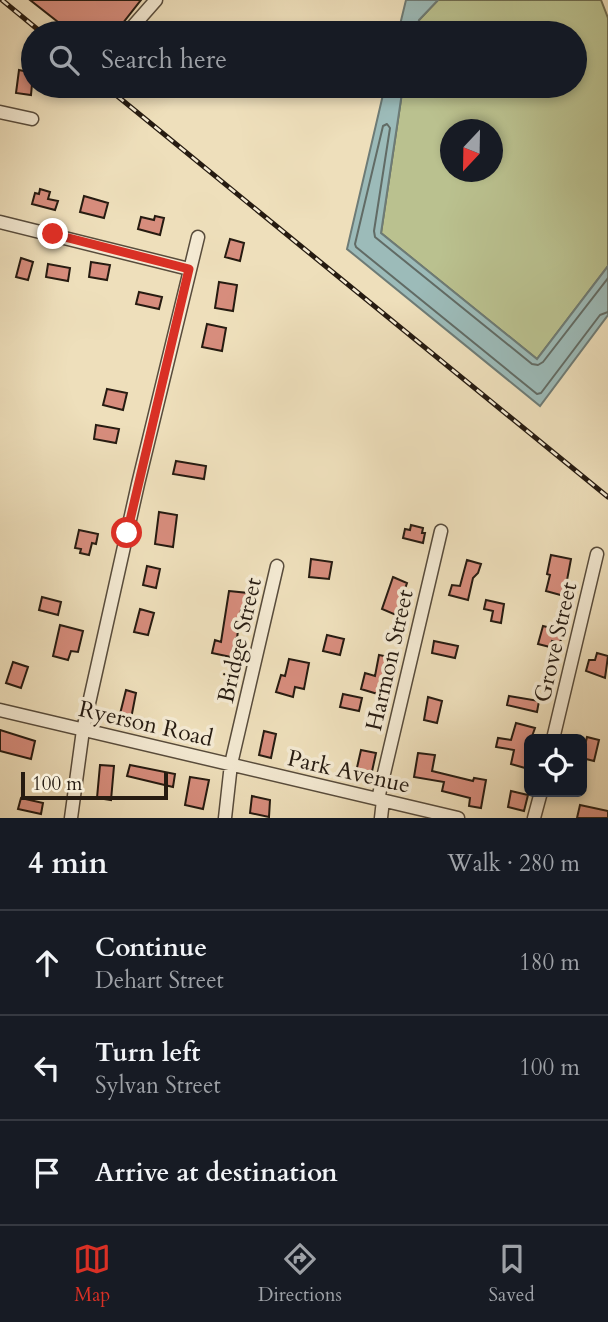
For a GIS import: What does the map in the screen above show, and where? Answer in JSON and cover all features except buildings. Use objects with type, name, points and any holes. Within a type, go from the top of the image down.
[{"type":"street","points":[[138,21],[156,0]]},
{"type":"street","points":[[0,112],[32,119]]},
{"type":"street","points":[[0,222],[189,269]]},
{"type":"street","points":[[71,818],[83,730],[138,484],[198,237]]},
{"type":"street","name":"Harmon Street","points":[[381,818],[380,799],[441,531]]},
{"type":"street","name":"Grove Street","points":[[554,734],[597,554]]},
{"type":"street","name":"Bridge Street","points":[[231,764],[277,566]]},
{"type":"street","name":"Ryerson Road","points":[[0,710],[231,764],[225,818]]},
{"type":"street","name":"Park Avenue","points":[[231,764],[458,818]]},
{"type":"street","points":[[534,818],[540,797]]},
{"type":"green space","points":[[438,0],[601,0],[608,18],[608,266],[537,359],[381,233],[401,98],[587,98],[587,21],[419,21]]},
{"type":"water","points":[[406,0],[438,0],[419,21],[401,21]]},
{"type":"water","points":[[382,98],[401,98],[381,233],[537,359],[608,266],[608,315],[540,406],[347,249]]},
{"type":"railway","points":[[2,0],[27,21]]},
{"type":"railway","points":[[120,98],[608,497]]},
{"type":"route","points":[[53,234],[189,269],[127,533]]}]
